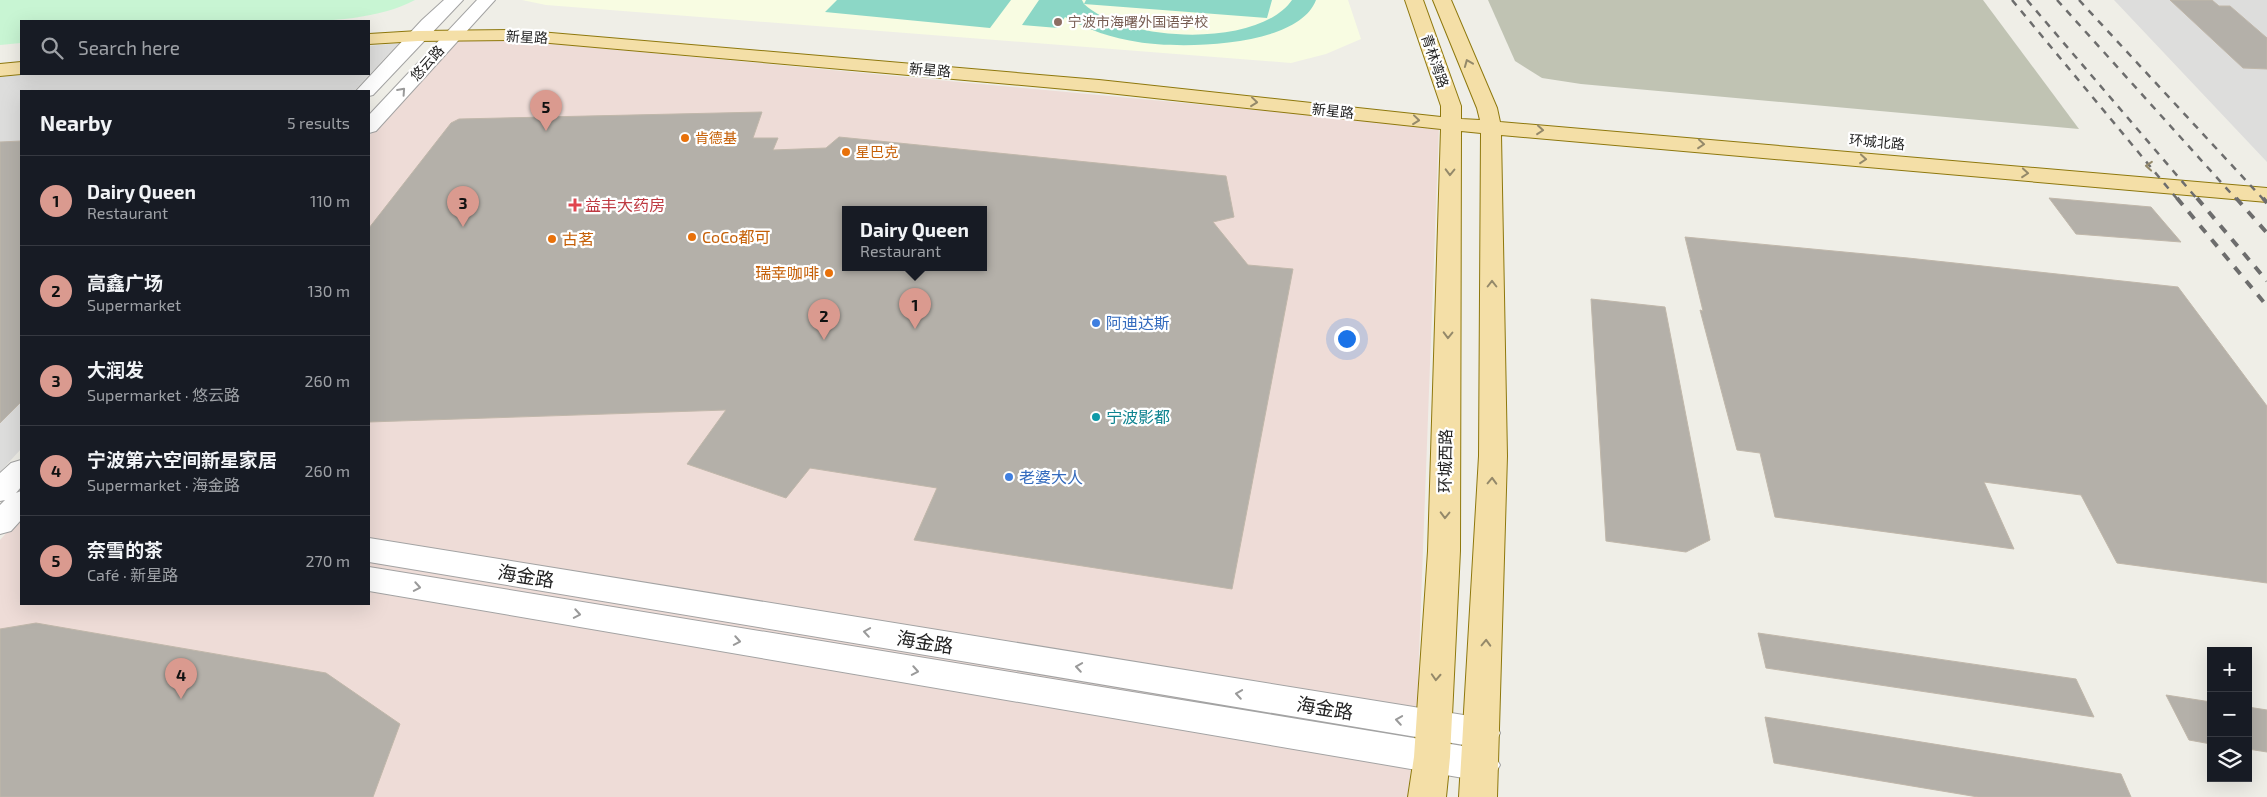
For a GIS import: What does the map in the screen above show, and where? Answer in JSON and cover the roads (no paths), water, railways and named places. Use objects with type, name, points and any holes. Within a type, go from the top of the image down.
[{"type":"main road","name":"青林湾路","points":[[1414,0],[1451,115]]},
{"type":"main road","name":"青林湾路","points":[[1442,0],[1489,117]]},
{"type":"main road","name":"新星路","points":[[370,29],[457,30],[1099,86],[1489,117]]},
{"type":"main road","name":"新星路","points":[[370,39],[423,30]]},
{"type":"main road","points":[[0,58],[20,57]]},
{"type":"main road","points":[[0,70],[20,68]]},
{"type":"main road","name":"环城西路","points":[[1427,797],[1433,742],[1444,551],[1451,115]]},
{"type":"main road","name":"环城北路","points":[[1489,117],[2267,177]]},
{"type":"main road","name":"环城北路","points":[[1489,117],[2267,195]]},
{"type":"main road","points":[[1480,765],[1493,456],[1489,117]]},
{"type":"street","name":"悠云路","points":[[367,90],[454,0]]},
{"type":"street","name":"悠云路","points":[[370,126],[486,0]]},
{"type":"street","points":[[9,508],[20,473]]},
{"type":"street","name":"海金路","points":[[370,550],[1433,742],[1480,765]]},
{"type":"street","name":"海金路","points":[[370,579],[1433,742]]},
{"type":"railway","points":[[2012,0],[2178,200]]},
{"type":"railway","points":[[2027,0],[2198,200]]},
{"type":"railway","points":[[2057,0],[2237,200]]},
{"type":"railway","points":[[2079,0],[2264,200]]},
{"type":"railway","points":[[2177,198],[2267,306]]},
{"type":"railway","points":[[2197,198],[2267,281]]},
{"type":"railway","points":[[2236,198],[2267,233]]},
{"type":"railway","points":[[2263,198],[2267,203]]},
{"type":"place","name":"宁波市海曙外国语学校","points":[[1058,22]]},
{"type":"place","name":"奈雪的茶","points":[[546,131]]},
{"type":"place","name":"肯德基","points":[[685,138]]},
{"type":"place","name":"星巴克","points":[[846,152]]},
{"type":"place","name":"益丰大药房","points":[[575,205]]},
{"type":"place","name":"大润发","points":[[463,227]]},
{"type":"place","name":"CoCo都可","points":[[692,237]]},
{"type":"place","name":"古茗","points":[[552,239]]},
{"type":"place","name":"瑞幸咖啡","points":[[829,273]]},
{"type":"place","name":"阿迪达斯","points":[[1096,323]]},
{"type":"place","name":"Dairy Queen","points":[[915,329]]},
{"type":"place","name":"高鑫广场","points":[[824,340]]},
{"type":"place","name":"宁波影都","points":[[1096,417]]},
{"type":"place","name":"老婆大人","points":[[1009,477]]},
{"type":"place","name":"宁波第六空间新星家居","points":[[181,699]]}]
